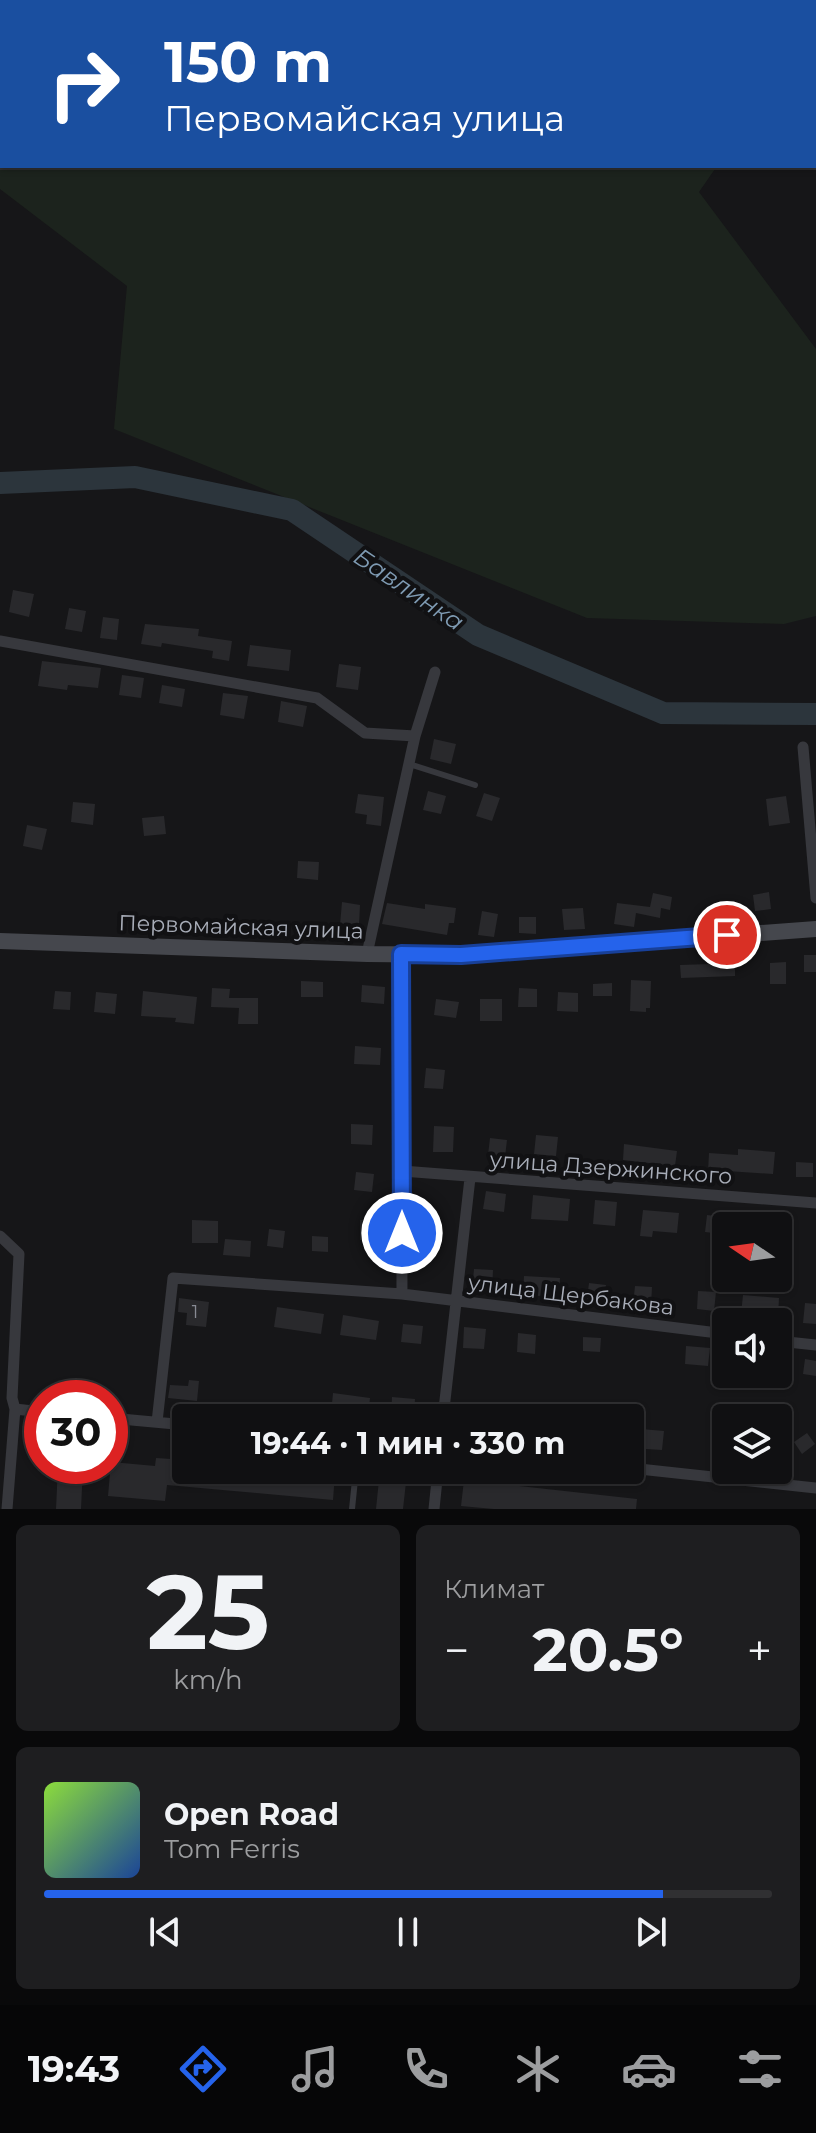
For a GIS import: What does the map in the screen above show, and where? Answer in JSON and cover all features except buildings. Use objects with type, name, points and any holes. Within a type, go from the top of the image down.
[{"type":"street","points":[[0,641],[317,698],[365,733],[415,736]]},
{"type":"street","points":[[367,954],[415,736],[435,672]]},
{"type":"street","points":[[803,747],[816,898]]},
{"type":"street","name":"Первомайская улица","points":[[0,941],[461,955],[816,929]]},
{"type":"street","points":[[401,954],[402,1294]]},
{"type":"street","name":"улица Дзержинского","points":[[402,1171],[816,1203]]},
{"type":"street","points":[[444,1404],[470,1178]]},
{"type":"street","points":[[0,1236],[19,1254],[12,1398],[15,1409],[7,1509]]},
{"type":"street","name":"улица Щербакова","points":[[157,1422],[173,1278],[402,1294],[712,1332]]},
{"type":"street","points":[[792,1342],[816,1345]]},
{"type":"street","points":[[15,1409],[24,1410]]},
{"type":"street","points":[[128,1420],[172,1424]]},
{"type":"street","points":[[644,1470],[816,1488]]},
{"type":"street","points":[[434,1509],[437,1484]]},
{"type":"lane","points":[[409,764],[475,785]]},
{"type":"lane","points":[[352,1509],[355,1484]]},
{"type":"shaded area","points":[[0,168],[716,168],[699,192],[816,349],[816,616],[784,624],[587,618],[114,429],[127,286],[0,189]]},
{"type":"waterway","name":"Бавлинка","points":[[0,483],[135,477],[292,510],[478,635],[663,713],[816,714]]},
{"type":"route","points":[[402,1233],[401,954],[461,955],[727,935]]}]
